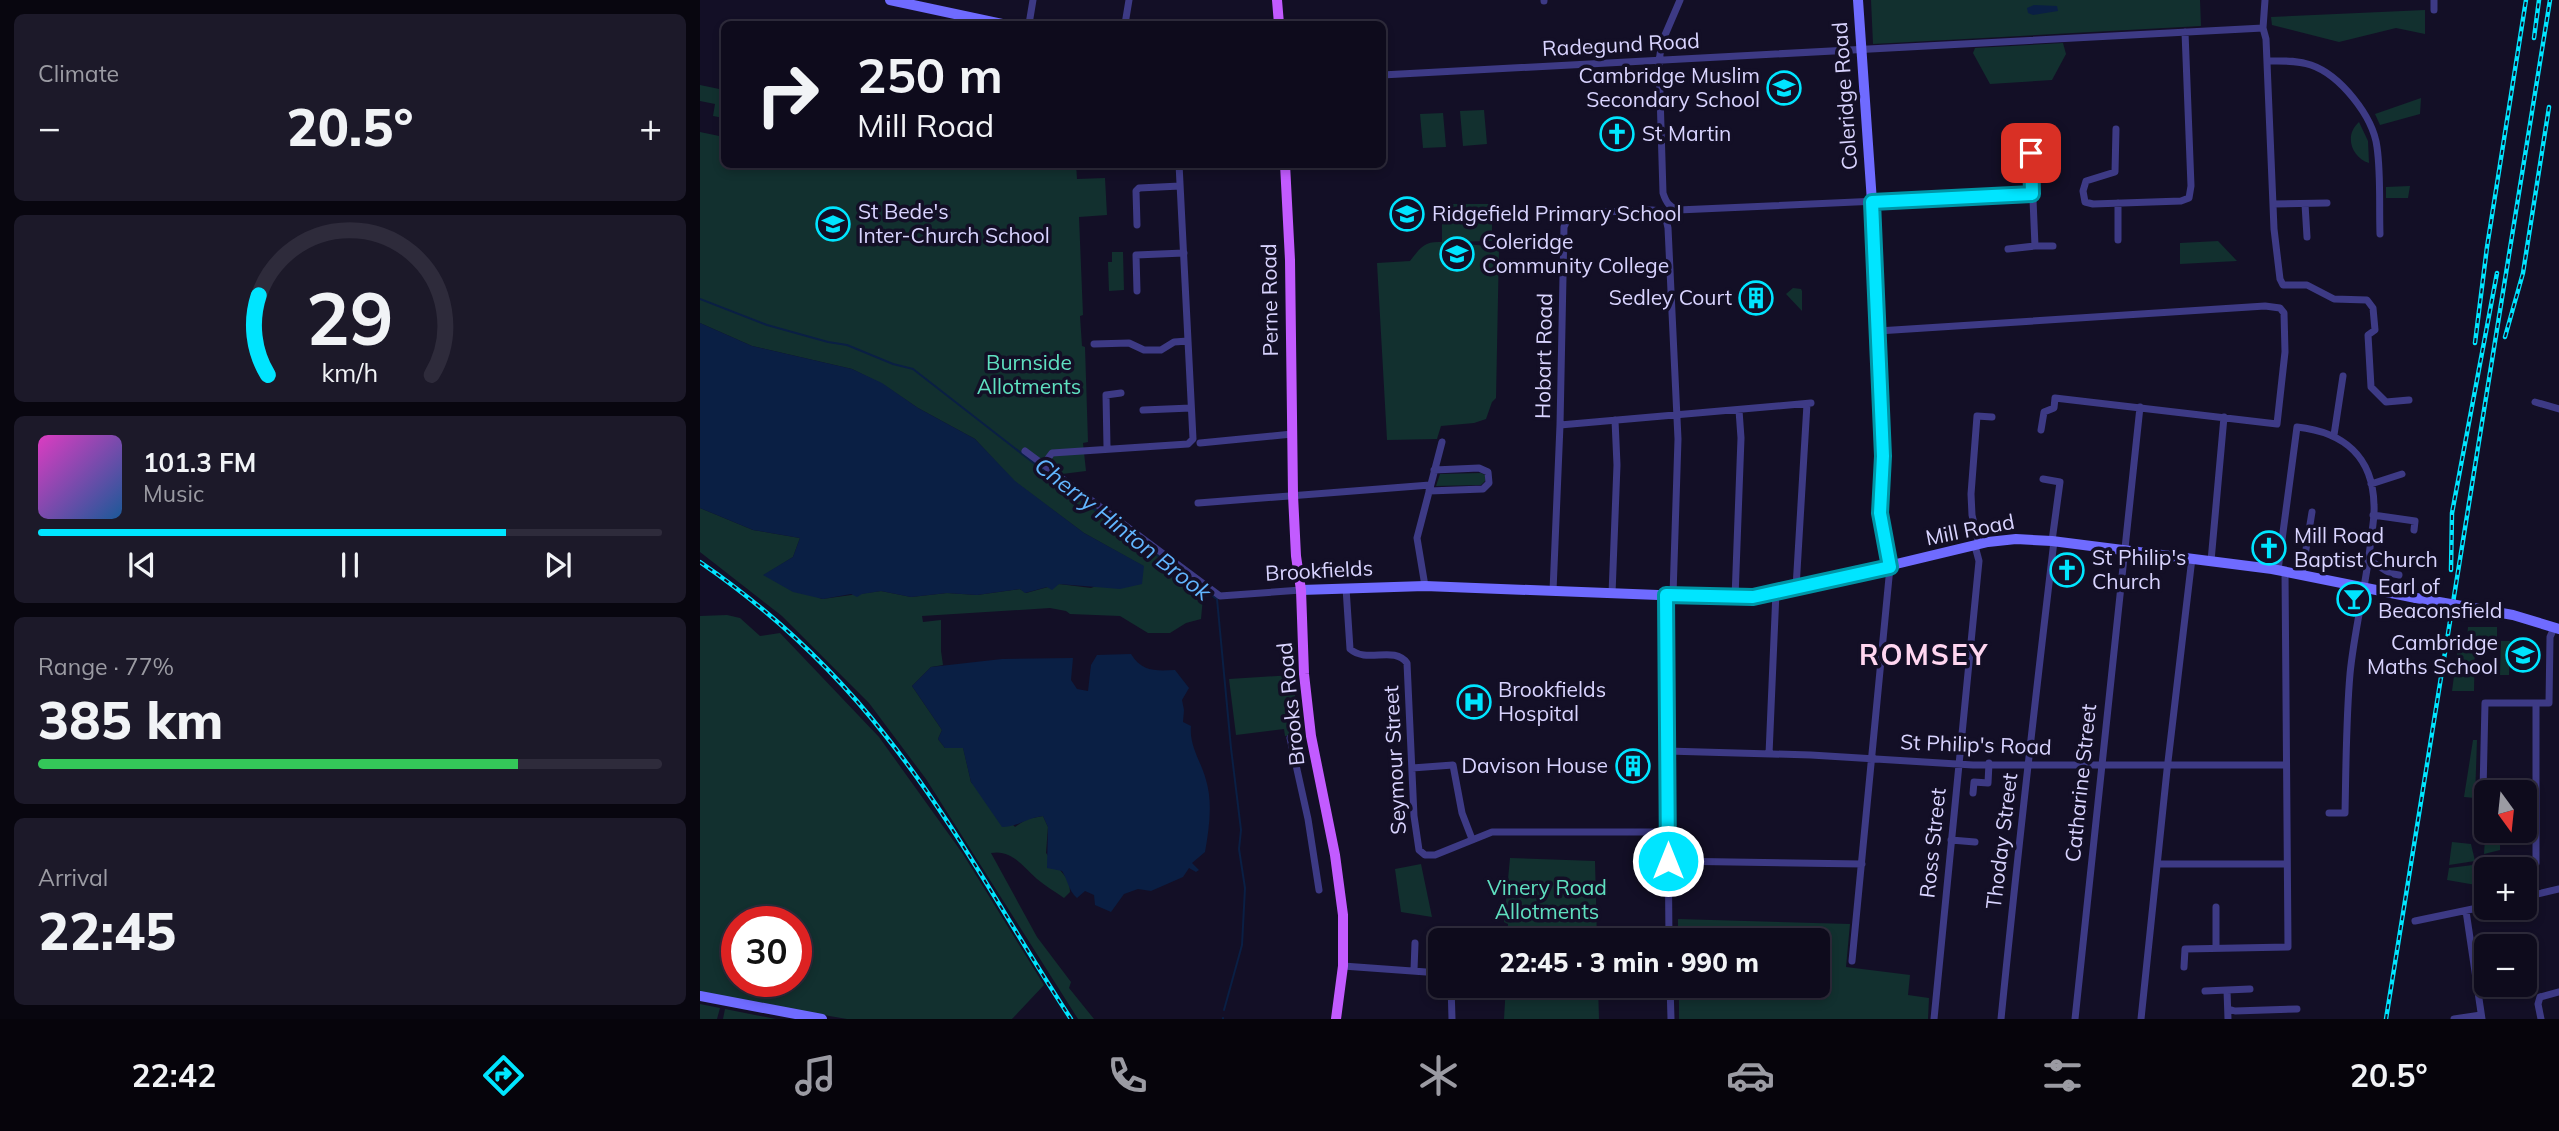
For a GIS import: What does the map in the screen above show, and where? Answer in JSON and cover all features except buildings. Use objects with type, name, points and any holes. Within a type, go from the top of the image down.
[{"type":"main road","points":[[1278,0],[1279,21]]},
{"type":"main road","name":"Perne Road","points":[[1285,168],[1290,260],[1293,495],[1296,556],[1301,590]]},
{"type":"main road","name":"Brooks Road","points":[[1301,590],[1306,704],[1341,897],[1343,966],[1336,1019]]},
{"type":"street","points":[[890,0],[930,4],[991,21]]},
{"type":"street","points":[[1030,21],[1033,0]]},
{"type":"street","points":[[1126,21],[1129,0]]},
{"type":"street","points":[[1681,0],[1662,42],[1659,61],[1663,193],[1668,204],[1678,210],[2032,194]]},
{"type":"street","name":"Coleridge Road","points":[[1858,0],[1878,331],[1883,456],[1880,513],[1890,567]]},
{"type":"street","points":[[2265,0],[2263,28],[2268,61],[2273,204],[2280,279],[2284,285],[2307,285],[2334,299],[2363,298],[2370,302],[2375,330],[2368,335],[2371,387],[2386,402],[2409,400]]},
{"type":"street","points":[[2434,0],[2434,10]]},
{"type":"street","name":"Radegund Road","points":[[1386,75],[2263,28]]},
{"type":"street","points":[[2116,129],[2115,172],[2110,176],[2089,178],[2083,191],[2085,202],[2181,201],[2189,198],[2185,33]]},
{"type":"street","points":[[2268,61],[2308,64],[2323,70],[2336,80],[2366,115],[2377,147],[2380,234]]},
{"type":"street","points":[[2011,154],[2052,152]]},
{"type":"street","points":[[2031,153],[2035,246]]},
{"type":"street","points":[[1025,451],[1043,465],[1052,453],[1107,447],[1188,444],[1193,439],[1179,168]]},
{"type":"street","points":[[1137,225],[1136,191],[1139,188],[1180,186]]},
{"type":"street","points":[[2118,203],[2118,240]]},
{"type":"street","points":[[2273,204],[2327,203]]},
{"type":"street","points":[[2305,204],[2307,237]]},
{"type":"street","name":"Hobart Road","points":[[1553,592],[1560,425],[1563,227],[1569,216],[1577,213],[1652,210],[1661,211],[1666,219],[1676,414]]},
{"type":"street","points":[[2008,249],[2053,246]]},
{"type":"street","points":[[1137,291],[1136,255],[1184,253]]},
{"type":"street","points":[[1878,331],[2265,306],[2277,307],[2284,313],[2285,336],[2278,422],[2055,398]]},
{"type":"street","points":[[1094,344],[1129,343],[1144,351],[1161,350],[1174,342],[1188,341]]},
{"type":"street","points":[[2334,435],[2343,376]]},
{"type":"street","points":[[2041,430],[2044,412],[2054,408],[2055,389]]},
{"type":"street","points":[[1107,447],[1106,395],[1121,393]]},
{"type":"street","points":[[2535,402],[2559,409]]},
{"type":"street","points":[[1560,425],[1809,403],[1796,588]]},
{"type":"street","name":"Catharine Street","points":[[2075,1019],[2140,407]]},
{"type":"street","points":[[1143,410],[1191,408]]},
{"type":"street","points":[[1735,598],[1740,410]]},
{"type":"street","points":[[1669,928],[1669,595],[1677,464],[1676,414]]},
{"type":"street","name":"Ross Street","points":[[1934,1019],[1979,561],[1971,494],[1977,415],[1992,417]]},
{"type":"street","points":[[2211,561],[2224,417]]},
{"type":"street","points":[[1612,594],[1617,465],[1615,420]]},
{"type":"street","points":[[2184,967],[2185,949],[2287,947],[2281,571],[2297,427],[2334,435],[2356,452],[2371,484],[2374,515],[2366,587],[2350,674],[2345,813],[2329,813]]},
{"type":"street","points":[[1200,443],[1292,434]]},
{"type":"street","points":[[1425,586],[1417,538],[1442,442]]},
{"type":"street","name":"Brookfields","points":[[1043,465],[1220,596],[1425,586]]},
{"type":"street","points":[[1198,503],[1430,488],[1483,489],[1489,483],[1488,472],[1479,468],[1434,470]]},
{"type":"street","points":[[2371,484],[2402,474]]},
{"type":"street","name":"Thoday Street","points":[[2001,1019],[2018,843],[2060,482],[2043,480]]},
{"type":"street","points":[[2302,574],[2312,512]]},
{"type":"street","points":[[2374,515],[2415,521],[2414,530]]},
{"type":"street","name":"Mill Road","points":[[1425,586],[1735,598],[1796,588],[1977,545],[2016,539],[2192,558],[2302,574],[2513,615],[2556,628]]},
{"type":"street","points":[[2141,1019],[2192,558]]},
{"type":"street","points":[[2368,561],[2394,575]]},
{"type":"street","points":[[1852,961],[1890,567]]},
{"type":"street","name":"Seymour Street","points":[[1346,588],[1350,649],[1365,656],[1395,654],[1408,663],[1414,816],[1419,850],[1425,855],[1435,855],[1492,832],[1667,832]]},
{"type":"street","points":[[1769,754],[1776,592]]},
{"type":"street","points":[[2483,780],[2485,704],[2549,703],[2550,637],[2556,628]]},
{"type":"street","points":[[2536,703],[2536,780]]},
{"type":"street","name":"Brooks Road","points":[[1290,738],[1308,820],[1319,890]]},
{"type":"street","name":"St Philip's Road","points":[[1667,751],[1871,756],[1959,764],[2029,766],[2285,765]]},
{"type":"street","points":[[1973,793],[1974,782],[1988,783],[1985,764]]},
{"type":"street","points":[[1412,768],[1453,765],[1462,813],[1472,839]]},
{"type":"street","points":[[1308,820],[1326,814]]},
{"type":"street","points":[[1951,840],[1975,842]]},
{"type":"street","points":[[1668,861],[1862,864]]},
{"type":"street","points":[[2158,864],[2286,864]]},
{"type":"street","points":[[2537,894],[2559,889]]},
{"type":"street","points":[[2216,907],[2216,948]]},
{"type":"street","points":[[2415,921],[2474,909]]},
{"type":"street","points":[[2454,1019],[2482,1017],[2466,911]]},
{"type":"street","points":[[1414,970],[1415,943]]},
{"type":"street","points":[[1343,966],[1428,972]]},
{"type":"street","points":[[2205,991],[2250,989]]},
{"type":"street","points":[[2227,990],[2228,1019]]},
{"type":"street","points":[[2541,1019],[2538,1004],[2540,997],[2559,992]]},
{"type":"street","points":[[700,996],[822,1019]]},
{"type":"street","points":[[1451,998],[1452,1019]]},
{"type":"street","points":[[1670,998],[1671,1019]]},
{"type":"street","points":[[2228,1009],[2297,1009]]},
{"type":"green space","points":[[1871,0],[2200,0],[2201,26],[1873,44]]},
{"type":"green space","points":[[2425,10],[2425,34],[2396,28],[2339,42],[2272,25],[2271,17]]},
{"type":"green space","points":[[2063,43],[2066,54],[2052,80],[1990,84],[1973,53],[1975,48]]},
{"type":"green space","points":[[700,85],[721,89],[721,117],[713,116],[715,104],[700,101]]},
{"type":"green space","points":[[2421,98],[2420,114],[2380,125],[2375,114]]},
{"type":"green space","points":[[1484,110],[1487,144],[1463,146],[1460,111]]},
{"type":"green space","points":[[1443,113],[1446,147],[1423,148],[1420,114]]},
{"type":"green space","points":[[2359,122],[2368,141],[2369,163],[2358,156],[2352,145],[2352,133]]},
{"type":"green space","name":"Burnside Allotments","points":[[700,132],[721,136],[721,168],[1076,168],[1077,179],[1105,178],[1107,215],[1079,217],[1083,315],[1080,316],[1082,346],[1085,347],[1088,442],[1083,443],[1086,471],[1062,474],[1056,479],[1192,578],[1206,592],[1201,594],[1212,596],[1203,597],[1201,619],[1186,623],[1170,633],[1148,633],[1120,616],[1070,614],[1050,608],[922,616],[923,622],[941,620],[943,665],[931,667],[912,686],[942,730],[938,739],[945,748],[963,747],[971,782],[1015,827],[1027,819],[1043,816],[1048,827],[1046,853],[1069,881],[1070,892],[1064,898],[1040,882],[1011,856],[991,853],[1037,937],[1071,982],[1069,988],[1094,1019],[1078,1019],[926,779],[869,703],[782,616],[700,552],[700,508],[753,530],[800,538],[793,557],[764,575],[822,599],[881,591],[911,597],[947,593],[977,595],[1020,589],[1026,593],[1059,584],[1091,588],[1143,566],[1084,533],[1014,481],[975,439],[918,408],[884,385],[852,369],[752,346],[700,323]]},
{"type":"green space","points":[[2410,186],[2408,198],[2386,198],[2386,187]]},
{"type":"green space","points":[[1442,204],[1492,204],[1492,241],[1443,242],[1499,247],[1496,398],[1486,419],[1474,423],[1441,426],[1437,439],[1387,440],[1377,263],[1410,261],[1423,246],[1442,242]]},
{"type":"green space","points":[[2218,241],[2237,261],[2180,264],[2180,243]]},
{"type":"green space","points":[[1112,252],[1123,252],[1124,290],[1109,291],[1108,262],[1112,262]]},
{"type":"green space","points":[[1793,288],[1802,291],[1802,311],[1786,294]]},
{"type":"green space","points":[[1440,474],[1485,475],[1485,481],[1481,485],[1436,486]]},
{"type":"green space","points":[[727,615],[740,618],[760,636],[780,633],[879,737],[963,854],[1044,985],[1012,1019],[847,1019],[700,994],[700,616]]},
{"type":"green space","points":[[2468,627],[2497,627],[2497,639],[2475,639],[2474,691],[2452,691],[2459,639],[2467,639]]},
{"type":"green space","points":[[2501,641],[2510,641],[2509,675],[2500,675]]},
{"type":"green space","points":[[1293,675],[1299,735],[1285,736],[1284,729],[1236,735],[1229,679]]},
{"type":"green space","points":[[2473,740],[2477,740],[2474,798],[2464,797]]},
{"type":"green space","points":[[2452,842],[2471,844],[2474,861],[2449,865]]},
{"type":"green space","points":[[2485,844],[2500,844],[2500,850],[2484,854]]},
{"type":"green space","name":"Vinery Road Allotments","points":[[1510,858],[1595,861],[1597,928],[1508,928],[1508,924],[1504,922]]},
{"type":"green space","points":[[1421,864],[1432,917],[1401,912],[1395,869]]},
{"type":"green space","points":[[2473,865],[2474,885],[2447,880],[2449,868]]},
{"type":"green space","points":[[1678,919],[1850,924],[1846,967],[1910,975],[1908,995],[1929,998],[1928,1019],[1679,1019],[1679,998],[1830,998],[1830,928],[1678,928]]},
{"type":"green space","name":"Vinery Road Allotments","points":[[1505,998],[1598,998],[1599,1019],[1504,1019]]},
{"type":"green space","points":[[700,1004],[720,1008],[717,1019],[700,1019]]},
{"type":"green space","points":[[725,1009],[776,1019],[723,1019]]},
{"type":"water","points":[[2034,5],[2057,6],[2058,11],[2033,15],[2028,13],[2027,8]]},
{"type":"water","points":[[700,323],[752,346],[852,369],[882,383],[918,408],[975,439],[1015,481],[1084,533],[1144,566],[1142,584],[1120,589],[1059,584],[1052,590],[1047,587],[1025,593],[1020,589],[977,595],[947,593],[911,597],[881,591],[857,597],[851,594],[823,599],[793,592],[763,575],[793,557],[800,538],[753,530],[700,508]]},
{"type":"water","points":[[1131,654],[1145,667],[1175,670],[1189,688],[1182,700],[1183,722],[1191,726],[1194,747],[1206,780],[1210,807],[1209,825],[1205,852],[1192,863],[1199,870],[1196,872],[1189,868],[1183,877],[1151,891],[1138,889],[1124,894],[1111,912],[1095,905],[1094,895],[1085,891],[1077,898],[1062,871],[1047,868],[1048,827],[1043,816],[1002,827],[971,782],[963,748],[945,748],[938,739],[942,730],[912,686],[931,667],[1002,659],[1073,658],[1071,680],[1077,689],[1088,691],[1091,665],[1097,655]]},
{"type":"waterway","name":"Cherry Hinton Brook","points":[[700,299],[767,325],[847,345],[893,364],[913,369],[1084,502],[1217,599],[1241,830],[1239,849],[1245,888],[1242,945],[1224,1010]]},
{"type":"railway","points":[[2475,343],[2487,247],[2526,0]]},
{"type":"railway","points":[[2534,38],[2539,0]]},
{"type":"railway","points":[[2386,1019],[2550,0]]},
{"type":"railway","points":[[2505,337],[2523,273],[2549,107]]},
{"type":"railway","points":[[2451,570],[2452,513],[2497,273]]},
{"type":"railway","points":[[700,562],[776,620],[844,687],[885,735],[959,839],[1071,1019]]},
{"type":"place","name":"Cambridge Muslim Secondary School","points":[[1784,88]]},
{"type":"place","name":"St Martin","points":[[1617,134]]},
{"type":"place","name":"Ridgefield Primary School","points":[[1407,214]]},
{"type":"place","name":"St Bede's Inter-Church School","points":[[833,224]]},
{"type":"place","name":"Coleridge Community College","points":[[1457,254]]},
{"type":"place","name":"Sedley Court","points":[[1756,298]]},
{"type":"place","name":"Mill Road Baptist Church","points":[[2269,548]]},
{"type":"place","name":"St Philip's Church","points":[[2067,570]]},
{"type":"place","name":"Earl of Beaconsfield","points":[[2354,599]]},
{"type":"place","name":"Cambridge Maths School","points":[[2523,655]]},
{"type":"place","name":"Brookfields Hospital","points":[[1474,702]]},
{"type":"place","name":"Davison House","points":[[1633,766]]},
{"type":"district","name":"ROMSEY","points":[[1924,655]]},
{"type":"route","points":[[1668,861],[1666,595],[1753,597],[1890,567],[1880,513],[1883,456],[1872,202],[2032,194],[2031,153]]}]
